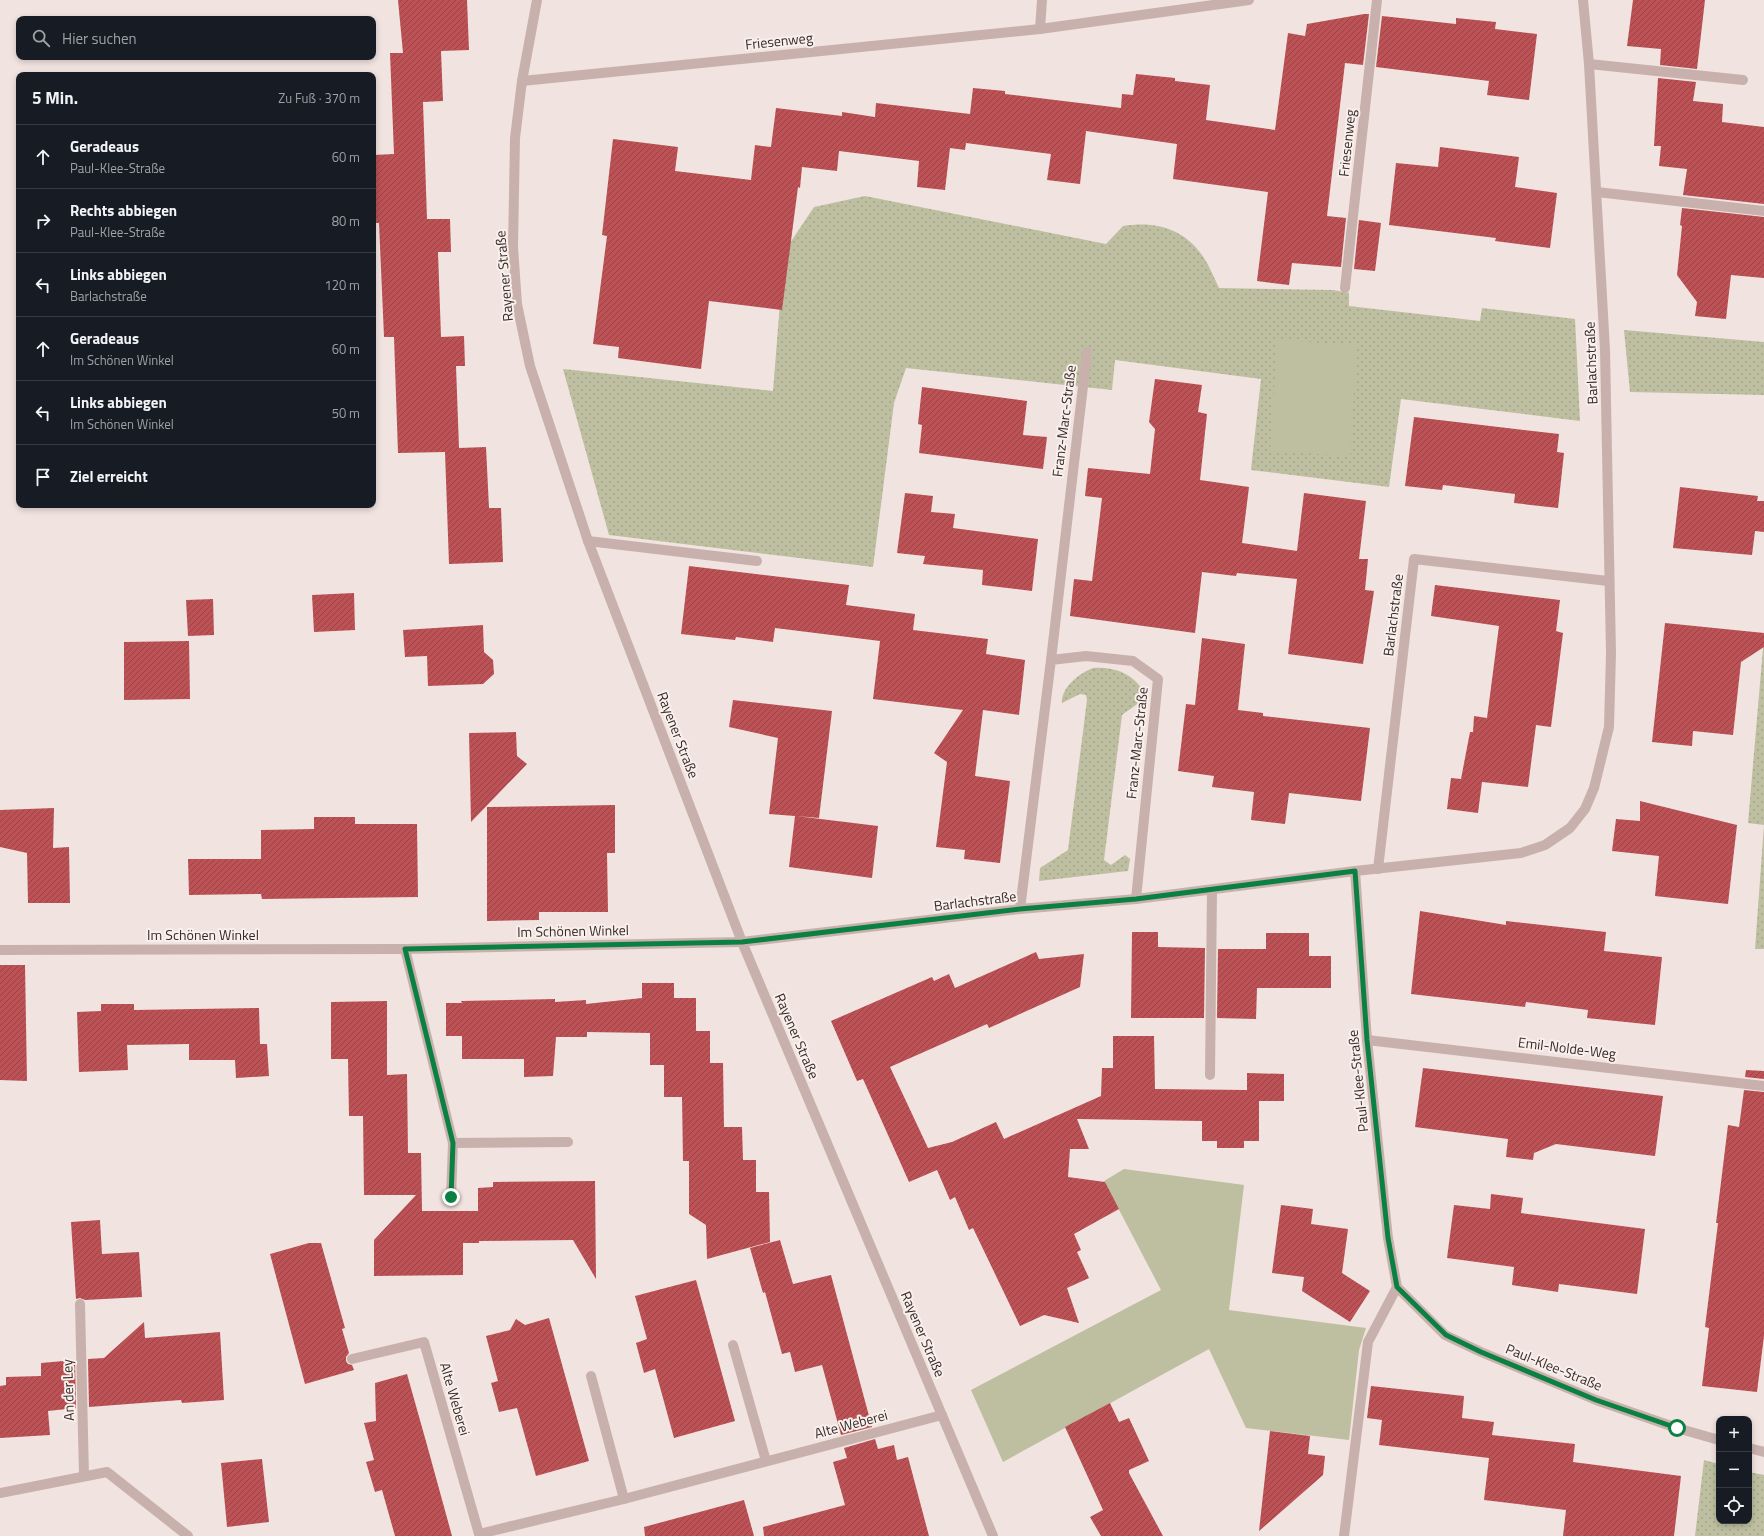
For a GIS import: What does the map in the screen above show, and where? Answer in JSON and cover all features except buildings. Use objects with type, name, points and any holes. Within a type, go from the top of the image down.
[{"type":"street","name":"Rayener Straße","points":[[537,0],[522,81],[515,153],[513,247],[517,304],[530,366],[588,541],[742,942],[993,1536]]},
{"type":"street","points":[[1040,30],[1042,0]]},
{"type":"street","name":"Friesenweg","points":[[522,81],[1040,30],[1249,0]]},
{"type":"street","name":"Friesenweg","points":[[1345,288],[1377,0]]},
{"type":"street","name":"Barlachstraße","points":[[742,942],[1020,909],[1136,899],[1355,871],[1521,853],[1545,845],[1570,828],[1585,809],[1594,788],[1609,727],[1611,653],[1608,581],[1605,350],[1589,64],[1583,0]]},
{"type":"street","points":[[1589,64],[1743,80]]},
{"type":"street","points":[[1597,192],[1764,211]]},
{"type":"street","name":"Franz-Marc-Straße","points":[[1020,909],[1087,352]]},
{"type":"street","points":[[588,541],[758,561]]},
{"type":"street","name":"Barlachstraße","points":[[1378,869],[1414,559],[1608,581]]},
{"type":"street","name":"Franz-Marc-Straße","points":[[1051,660],[1086,656],[1134,661],[1158,679],[1136,899]]},
{"type":"street","name":"Paul-Klee-Straße","points":[[1355,871],[1367,1040],[1388,1238],[1397,1287],[1446,1335],[1481,1352],[1596,1400],[1677,1428],[1716,1439]]},
{"type":"street","points":[[1210,1075],[1212,890]]},
{"type":"street","name":"Im Schönen Winkel","points":[[0,950],[405,949],[742,942]]},
{"type":"street","points":[[405,949],[453,1143],[451,1197]]},
{"type":"street","name":"Emil-Nolde-Weg","points":[[1367,1040],[1764,1086]]},
{"type":"street","points":[[453,1143],[568,1142]]},
{"type":"street","points":[[1344,1536],[1368,1342],[1397,1287]]},
{"type":"street","name":"An der Ley","points":[[80,1304],[84,1476]]},
{"type":"street","name":"Alte Weberei","points":[[352,1358],[424,1342],[479,1535],[624,1499],[942,1415]]},
{"type":"street","points":[[733,1345],[766,1461]]},
{"type":"street","points":[[591,1376],[624,1499]]},
{"type":"street","points":[[1752,1449],[1764,1452]]},
{"type":"street","points":[[0,1493],[107,1472],[188,1536]]},
{"type":"green space","points":[[865,196],[1106,244],[1123,226],[1158,226],[1178,233],[1196,248],[1206,261],[1219,288],[1333,290],[1349,293],[1349,306],[1480,321],[1482,308],[1575,319],[1580,421],[1401,399],[1389,487],[1251,470],[1261,379],[1115,360],[1112,390],[906,368],[894,403],[873,567],[609,535],[563,369],[773,391],[786,249],[814,207]]},
{"type":"green space","points":[[1624,330],[1764,342],[1764,395],[1630,392]]},
{"type":"green space","points":[[1277,340],[1357,345],[1350,456],[1270,451]]},
{"type":"green space","points":[[1764,637],[1764,825],[1748,823]]},
{"type":"green space","points":[[1093,668],[1107,668],[1124,673],[1140,686],[1144,696],[1134,707],[1122,715],[1104,860],[1111,865],[1125,855],[1130,859],[1128,871],[1039,881],[1040,868],[1068,850],[1087,700],[1086,695],[1080,694],[1062,703],[1063,697],[1072,681]]},
{"type":"green space","points":[[1764,825],[1764,949],[1755,949]]},
{"type":"green space","points":[[1124,1169],[1244,1185],[1229,1310],[1366,1328],[1359,1350],[1349,1440],[1246,1428],[1209,1349],[1003,1462],[971,1390],[1161,1290],[1104,1181]]},
{"type":"green space","points":[[1704,1460],[1716,1463],[1716,1524],[1752,1524],[1752,1473],[1764,1475],[1764,1536],[1695,1536]]},
{"type":"route","points":[[451,1197],[453,1143],[405,949],[742,942],[1020,909],[1136,899],[1355,871],[1367,1040],[1388,1238],[1397,1287],[1446,1335],[1481,1352],[1596,1400],[1677,1428]]}]
